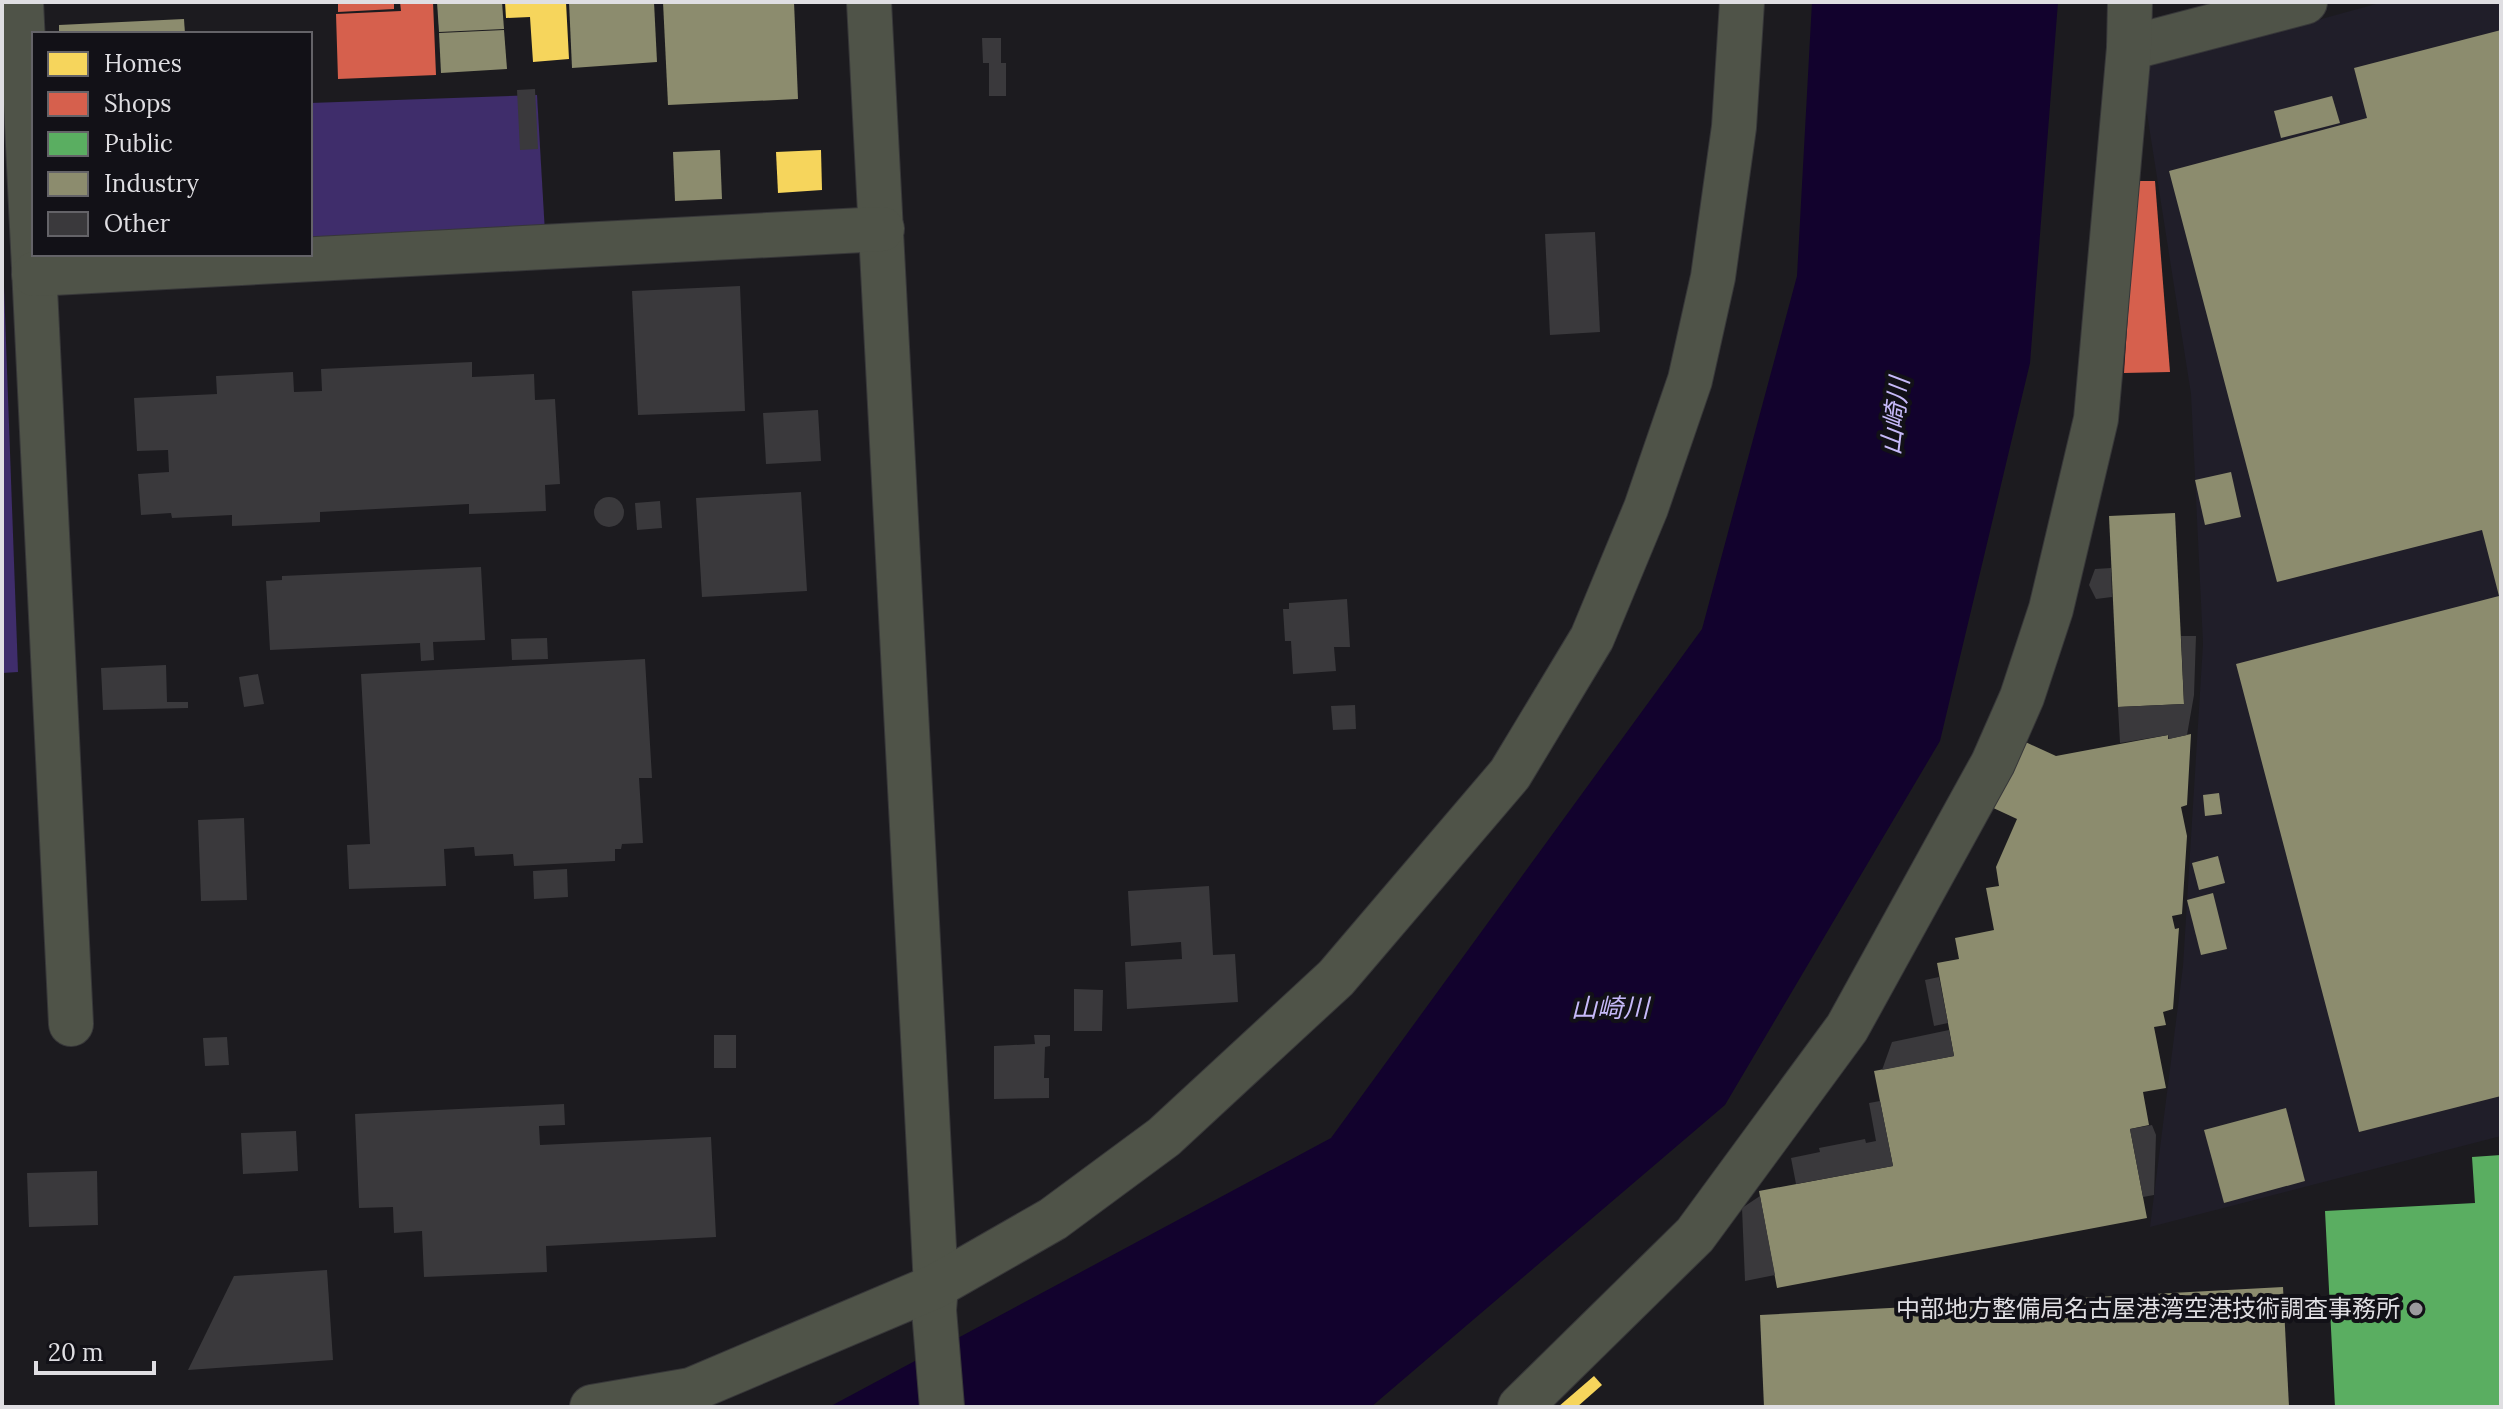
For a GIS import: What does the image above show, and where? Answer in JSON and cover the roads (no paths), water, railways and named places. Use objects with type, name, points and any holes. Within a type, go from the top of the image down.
[{"type":"street","points":[[21,2],[32,232]]},
{"type":"street","points":[[869,2],[942,1407]]},
{"type":"street","points":[[592,1407],[691,1390],[935,1298],[1053,1219],[1164,1137],[1336,978],[1510,774],[1592,638],[1646,508],[1690,380],[1713,277],[1734,127],[1742,2]]},
{"type":"street","points":[[1520,1407],[1695,1235],[1838,1040],[1993,763],[2022,697],[2051,609],[2096,419],[2129,48],[2130,2]]},
{"type":"street","points":[[2129,48],[2305,2]]},
{"type":"street","points":[[34,274],[882,229]]},
{"type":"street","points":[[33,256],[71,1024]]},
{"type":"water","name":"山崎川","points":[[1812,2],[2058,2],[2030,363],[1940,741],[1725,1105],[1371,1407],[829,1407],[1331,1138],[1702,629],[1797,276]]},
{"type":"place","name":"中部地方整備局名古屋港湾空港技術調査事務所","points":[[2416,1309]]}]
